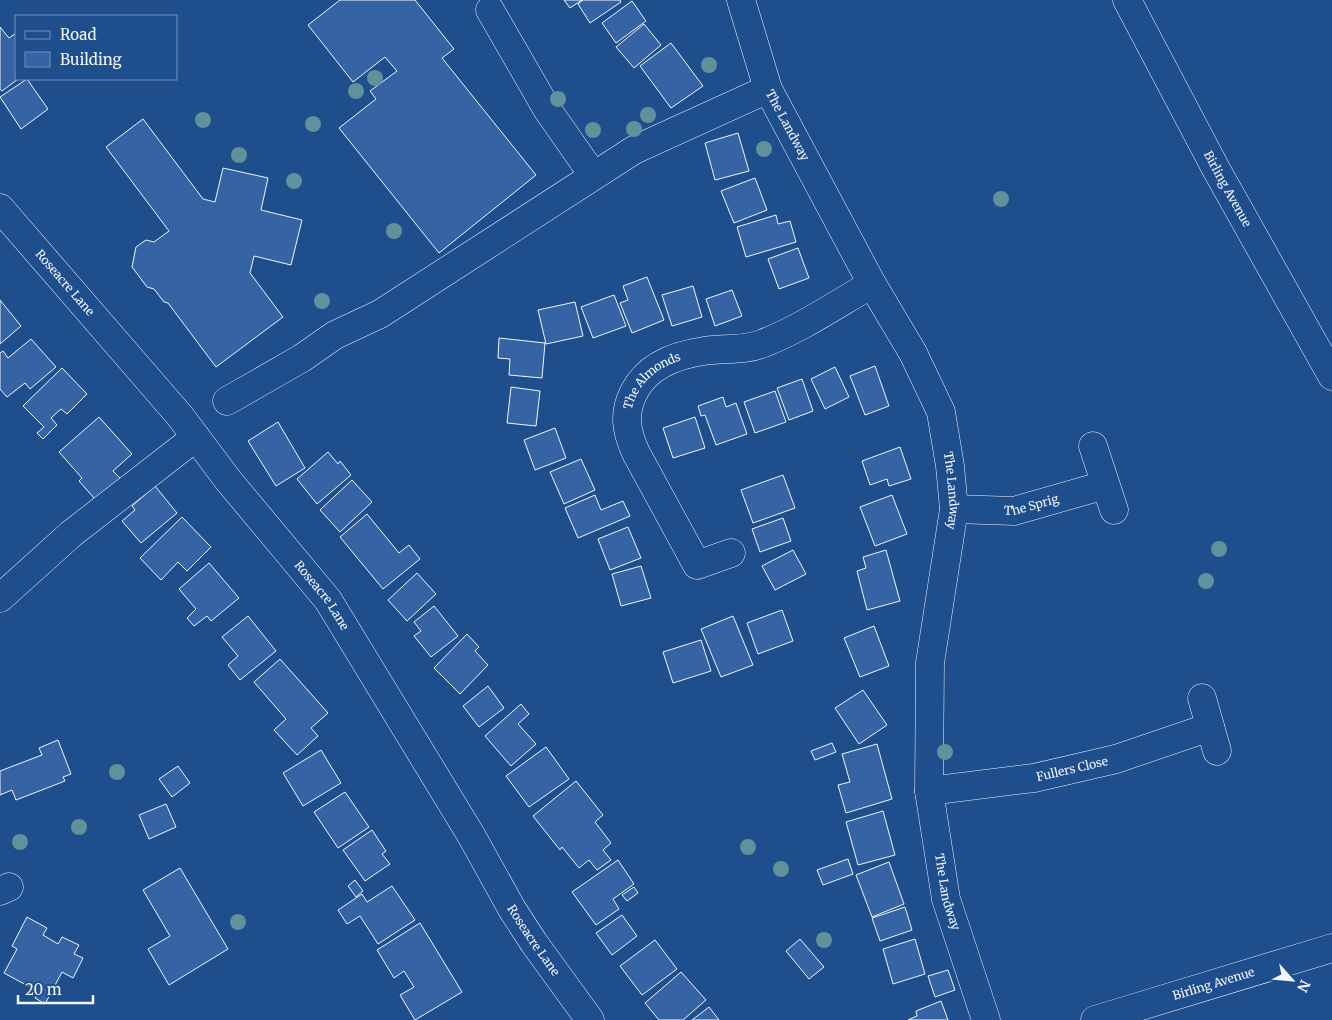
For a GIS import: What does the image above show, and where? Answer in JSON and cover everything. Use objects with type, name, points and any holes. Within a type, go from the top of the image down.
[{"type":"street","name":"The Landway","points":[[741,0],[768,89],[872,284],[913,353],[941,412],[950,466],[954,509],[930,663],[929,790],[946,899],[986,1020]]},
{"type":"street","name":"Birling Avenue","points":[[1127,0],[1216,169],[1332,376]]},
{"type":"street","points":[[490,10],[547,109],[593,175]]},
{"type":"street","points":[[227,402],[302,358],[336,334],[380,314],[634,150],[768,89]]},
{"type":"street","name":"Roseacre Lane","points":[[0,208],[87,307],[196,437],[328,600],[471,835],[512,909],[534,943],[590,1020]]},
{"type":"street","name":"The Almonds","points":[[731,553],[697,565],[636,453],[629,438],[627,406],[640,381],[659,364],[703,351],[738,349],[763,344],[796,328],[872,284]]},
{"type":"street","points":[[0,598],[71,534],[196,437]]},
{"type":"street","name":"The Sprig","points":[[954,509],[1014,511],[1110,498],[1093,446]]},
{"type":"street","name":"Fullers Close","points":[[929,790],[1043,776],[1213,739],[1202,698]]},
{"type":"street","name":"Birling Avenue","points":[[1095,1020],[1332,948]]},
{"type":"building","points":[[340,0],[415,0],[454,49],[442,58],[536,175],[439,253],[339,128],[376,99],[370,91],[397,71],[385,57],[353,82],[308,25]]},
{"type":"building","points":[[564,0],[582,0],[570,8]]},
{"type":"building","points":[[583,0],[620,0],[621,2],[590,23],[578,4]]},
{"type":"building","points":[[632,1],[646,21],[616,43],[602,23]]},
{"type":"building","points":[[644,24],[661,45],[634,68],[616,47]]},
{"type":"building","points":[[0,27],[9,38],[15,34],[15,80],[17,80],[2,91],[0,89]]},
{"type":"building","points":[[671,43],[703,86],[671,108],[640,66]]},
{"type":"building","points":[[28,80],[48,109],[21,129],[0,97]]},
{"type":"building","points":[[143,119],[203,199],[215,202],[223,168],[268,178],[261,210],[302,220],[291,265],[254,256],[250,273],[283,317],[216,367],[168,303],[164,302],[154,289],[147,287],[132,267],[136,247],[146,240],[154,242],[169,231],[106,147]]},
{"type":"building","points":[[738,133],[749,171],[715,180],[705,143]]},
{"type":"building","points":[[755,178],[767,210],[734,223],[721,191]]},
{"type":"building","points":[[776,215],[778,224],[790,221],[796,242],[746,257],[737,227]]},
{"type":"building","points":[[798,248],[809,278],[779,289],[768,259]]},
{"type":"building","points":[[647,277],[664,320],[632,333],[620,303],[628,300],[623,286]]},
{"type":"building","points":[[693,286],[702,317],[672,326],[662,295]]},
{"type":"building","points":[[732,290],[742,316],[715,326],[706,299]]},
{"type":"building","points":[[614,295],[626,326],[593,338],[581,307]]},
{"type":"building","points":[[0,300],[21,326],[0,344]]},
{"type":"building","points":[[575,302],[583,336],[546,344],[538,310]]},
{"type":"building","points":[[499,338],[545,343],[542,378],[509,375],[510,359],[498,358]]},
{"type":"building","points":[[31,339],[56,367],[30,389],[25,383],[7,397],[0,389],[0,353],[3,351],[8,358]]},
{"type":"building","points":[[875,366],[889,406],[865,415],[850,376]]},
{"type":"building","points":[[835,367],[849,397],[825,409],[811,379]]},
{"type":"building","points":[[62,368],[87,394],[67,414],[61,409],[51,418],[57,425],[43,439],[37,433],[44,427],[23,406]]},
{"type":"building","points":[[802,379],[813,411],[789,420],[777,388]]},
{"type":"building","points":[[511,387],[540,391],[536,426],[507,423]]},
{"type":"building","points":[[775,391],[786,422],[755,433],[744,402]]},
{"type":"building","points":[[723,397],[726,407],[736,403],[747,434],[716,445],[705,415],[701,416],[698,406]]},
{"type":"building","points":[[99,417],[132,454],[113,471],[127,485],[102,507],[79,481],[82,478],[59,452]]},
{"type":"building","points":[[695,417],[705,448],[673,458],[663,428]]},
{"type":"building","points":[[278,422],[305,468],[276,486],[248,441]]},
{"type":"building","points":[[555,428],[566,458],[535,470],[524,440]]},
{"type":"building","points":[[900,447],[911,479],[889,486],[887,479],[870,485],[862,461]]},
{"type":"building","points":[[328,452],[338,464],[340,461],[351,475],[317,504],[297,479]]},
{"type":"building","points":[[581,459],[595,490],[564,504],[550,472]]},
{"type":"building","points":[[783,475],[795,508],[753,523],[741,490]]},
{"type":"building","points":[[352,480],[372,502],[340,532],[320,510]]},
{"type":"building","points":[[155,486],[177,513],[141,543],[122,521],[135,510],[132,506]]},
{"type":"building","points":[[595,495],[601,510],[623,501],[630,516],[578,538],[565,508]]},
{"type":"building","points":[[892,495],[907,534],[875,546],[860,507]]},
{"type":"building","points":[[367,514],[399,553],[409,545],[420,559],[383,589],[340,537]]},
{"type":"building","points":[[182,517],[211,547],[187,571],[178,562],[161,580],[140,558]]},
{"type":"building","points":[[783,518],[791,541],[760,552],[752,529]]},
{"type":"building","points":[[628,527],[641,558],[610,570],[598,539]]},
{"type":"building","points":[[793,550],[806,574],[775,590],[762,566]]},
{"type":"building","points":[[886,550],[900,601],[867,610],[857,571],[866,568],[863,557]]},
{"type":"building","points":[[209,563],[239,598],[211,621],[207,616],[194,626],[187,618],[196,609],[179,589]]},
{"type":"building","points":[[641,566],[651,598],[621,606],[612,574]]},
{"type":"building","points":[[417,573],[436,594],[407,621],[388,600]]},
{"type":"building","points":[[434,606],[458,636],[431,657],[414,636],[421,631],[414,622]]},
{"type":"building","points":[[782,610],[793,641],[758,654],[747,623]]},
{"type":"building","points":[[248,616],[276,651],[240,680],[228,665],[238,656],[222,637]]},
{"type":"building","points":[[733,616],[753,665],[721,677],[701,629]]},
{"type":"building","points":[[874,626],[889,666],[860,677],[844,638]]},
{"type":"building","points":[[467,634],[479,647],[475,651],[488,665],[460,694],[434,668]]},
{"type":"building","points":[[701,640],[711,671],[673,683],[663,652]]},
{"type":"building","points":[[280,659],[328,713],[311,728],[318,736],[297,755],[274,730],[286,719],[254,682]]},
{"type":"building","points":[[488,686],[504,708],[479,727],[463,706]]},
{"type":"building","points":[[863,690],[887,725],[859,744],[835,708]]},
{"type":"building","points":[[521,704],[529,714],[518,724],[536,744],[511,766],[485,736]]},
{"type":"building","points":[[58,740],[71,774],[63,777],[65,781],[16,800],[12,790],[0,795],[0,771],[42,755],[39,748]]},
{"type":"building","points":[[832,743],[836,752],[815,760],[811,751]]},
{"type":"building","points":[[877,744],[892,799],[846,813],[838,785],[850,782],[842,754]]},
{"type":"building","points":[[546,747],[569,779],[529,807],[506,776]]},
{"type":"building","points":[[321,750],[341,783],[303,806],[283,773]]},
{"type":"building","points":[[178,766],[190,783],[172,797],[159,779]]},
{"type":"building","points":[[576,781],[603,815],[595,822],[611,843],[603,850],[611,860],[597,870],[589,860],[579,868],[562,847],[560,850],[533,816]]},
{"type":"building","points":[[345,792],[369,827],[338,848],[314,812]]},
{"type":"building","points":[[166,804],[176,827],[149,839],[139,815]]},
{"type":"building","points":[[883,811],[895,855],[858,865],[846,822]]},
{"type":"building","points":[[372,830],[386,851],[382,854],[390,864],[365,881],[343,850]]},
{"type":"building","points":[[848,859],[853,874],[823,885],[817,870]]},
{"type":"building","points":[[618,860],[634,884],[613,899],[619,909],[596,925],[572,892]]},
{"type":"building","points":[[889,862],[904,904],[872,917],[856,875]]},
{"type":"building","points":[[180,868],[228,949],[169,985],[148,949],[170,936],[143,890]]},
{"type":"building","points":[[355,880],[363,891],[356,897],[348,886]]},
{"type":"building","points":[[392,886],[415,920],[378,944],[360,916],[347,924],[338,910],[362,894],[367,902]]},
{"type":"building","points":[[634,887],[638,893],[627,901],[622,895]]},
{"type":"building","points":[[905,907],[912,930],[880,941],[872,918]]},
{"type":"building","points":[[622,915],[637,936],[612,955],[596,933]]},
{"type":"building","points":[[27,917],[47,928],[43,935],[58,944],[62,937],[79,945],[74,954],[83,958],[73,978],[62,972],[45,1004],[35,998],[39,992],[4,973],[17,949],[12,946]]},
{"type":"building","points":[[420,923],[462,992],[415,1020],[400,995],[414,987],[404,971],[394,978],[377,950]]},
{"type":"building","points":[[800,939],[824,967],[809,979],[786,951]]},
{"type":"building","points":[[915,939],[925,974],[893,984],[883,949]]},
{"type":"building","points":[[655,940],[677,969],[642,995],[620,966]]},
{"type":"building","points":[[948,970],[955,990],[935,997],[928,976]]},
{"type":"building","points":[[681,972],[706,1000],[683,1020],[659,1020],[645,1003]]},
{"type":"building","points":[[941,1001],[948,1020],[908,1020],[917,1016],[916,1011]]},
{"type":"building","points":[[709,1007],[719,1020],[692,1020]]}]
